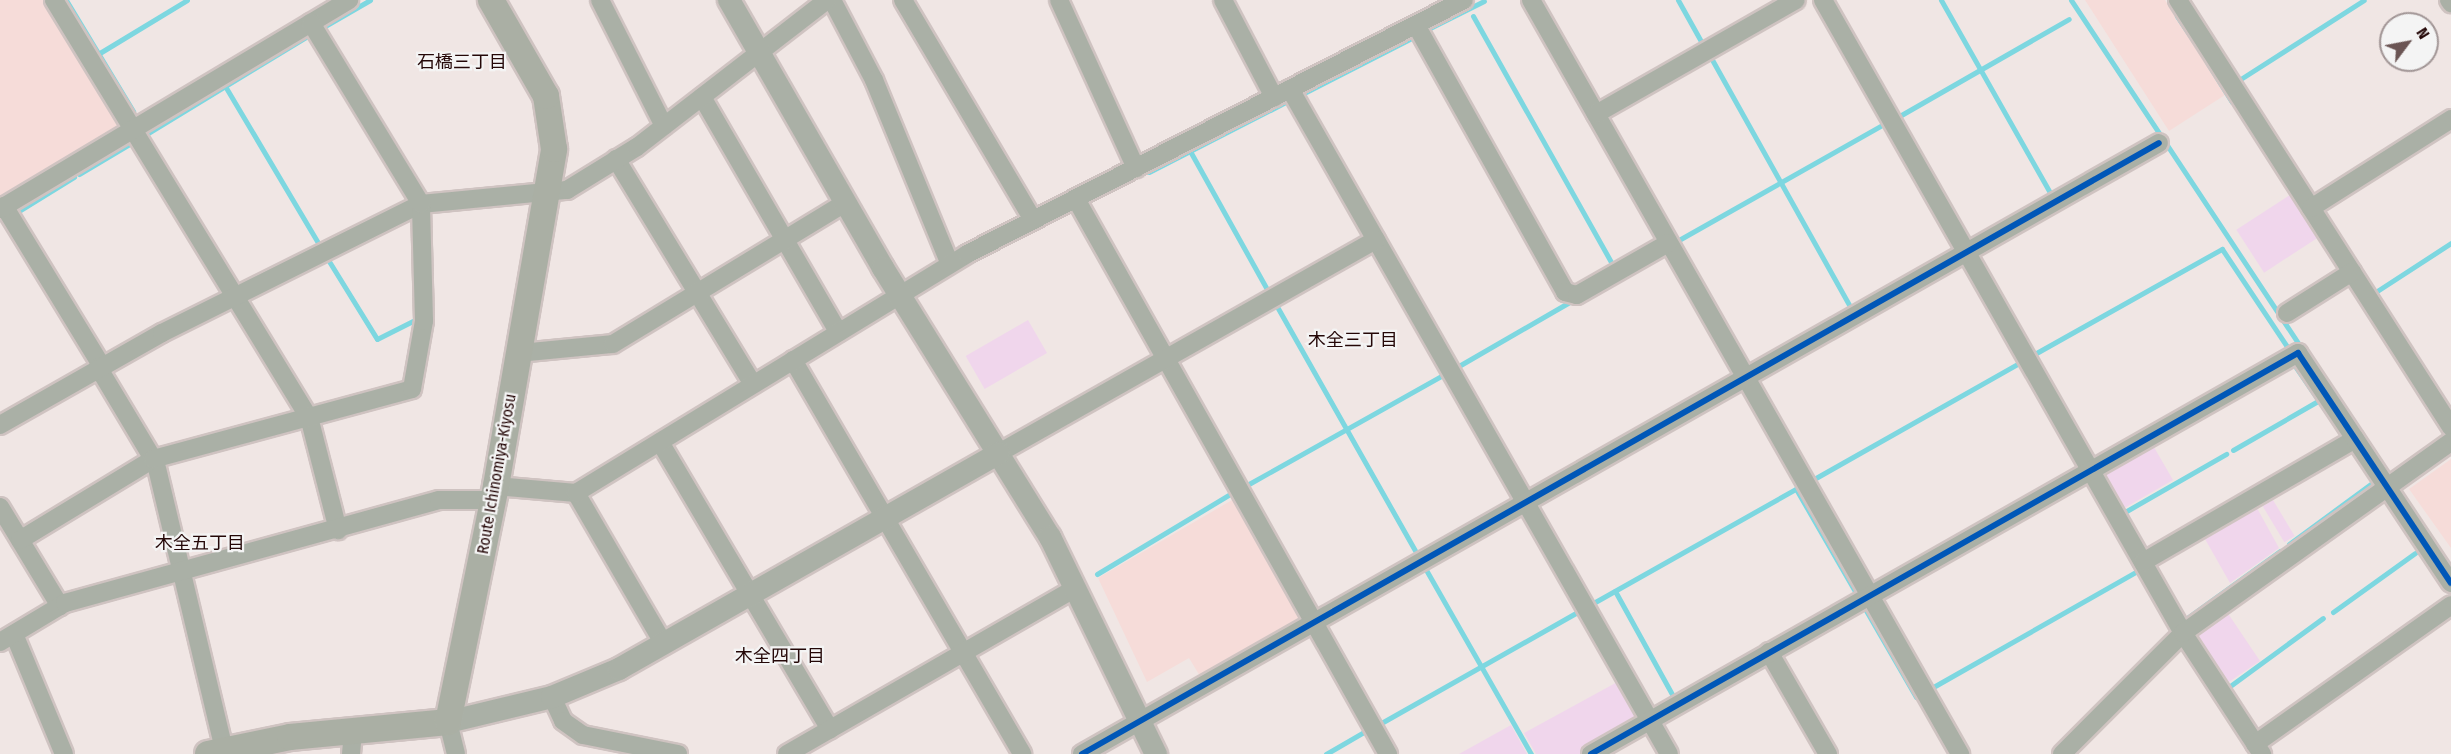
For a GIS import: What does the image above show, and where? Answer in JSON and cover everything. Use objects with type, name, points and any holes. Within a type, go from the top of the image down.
[{"type":"main road","name":"Route Ichinomiya-Kiyosu","points":[[448,722],[494,493],[549,191],[554,149],[546,96],[490,0]]},
{"type":"main road","points":[[216,751],[352,743],[448,722]]},
{"type":"street","points":[[54,0],[309,417],[338,530]]},
{"type":"street","points":[[216,751],[183,571],[153,459],[100,366],[2,207],[349,0]]},
{"type":"street","points":[[729,0],[845,203],[999,453],[1076,588],[1156,754]]},
{"type":"street","points":[[0,425],[100,366],[421,204],[567,190],[664,126],[702,98],[758,51],[827,0]]},
{"type":"street","points":[[832,0],[874,80],[950,264]]},
{"type":"street","points":[[903,0],[1033,220]]},
{"type":"street","points":[[1059,0],[1136,168]]},
{"type":"street","points":[[1223,0],[1376,240],[1669,754]]},
{"type":"street","points":[[64,754],[7,638],[60,606],[439,500],[494,493],[570,496],[950,264],[1464,0]]},
{"type":"street","points":[[1531,0],[1744,379],[1960,754]]},
{"type":"street","points":[[1596,114],[1796,0]]},
{"type":"street","points":[[1823,0],[2183,633],[2258,749],[2451,605]]},
{"type":"street","points":[[2178,0],[2451,427]]},
{"type":"street","points":[[606,2],[664,126]]},
{"type":"street","points":[[20,540],[153,459],[412,389],[424,321],[421,204],[310,23]]},
{"type":"street","points":[[1416,25],[1565,292],[1577,295],[1668,243]]},
{"type":"street","points":[[702,98],[838,332]]},
{"type":"street","points":[[2311,208],[2451,119]]},
{"type":"street","points":[[1082,754],[2159,143]]},
{"type":"street","points":[[616,159],[753,384]]},
{"type":"street","points":[[1076,198],[1388,754]]},
{"type":"street","points":[[519,352],[613,344],[845,203]]},
{"type":"street","points":[[456,754],[448,722],[552,697],[664,644],[1376,240]]},
{"type":"street","points":[[2287,313],[2352,272]]},
{"type":"street","points":[[1591,754],[2298,352],[2355,439],[2392,484],[2451,584]]},
{"type":"street","points":[[793,360],[1022,754]]},
{"type":"street","points":[[2143,562],[2355,439]]},
{"type":"street","points":[[660,441],[830,729]]},
{"type":"street","points":[[2062,754],[2109,701],[2183,633],[2451,442]]},
{"type":"street","points":[[576,493],[664,644]]},
{"type":"street","points":[[0,507],[60,606]]},
{"type":"street","points":[[787,754],[1076,588]]},
{"type":"street","points":[[1769,652],[1828,754]]},
{"type":"street","points":[[552,697],[563,721],[583,735],[678,754]]},
{"type":"shaded area","points":[[0,0],[45,0],[122,127],[0,201]]},
{"type":"shaded area","points":[[2085,0],[2165,0],[2225,95],[2169,131]]},
{"type":"shaded area","points":[[2290,195],[2318,238],[2264,273],[2236,230]]},
{"type":"shaded area","points":[[1028,320],[1047,353],[985,389],[966,356]]},
{"type":"shaded area","points":[[2151,442],[2173,480],[2122,510],[2100,472]]},
{"type":"shaded area","points":[[2451,459],[2451,548],[2409,489]]},
{"type":"shaded area","points":[[1239,496],[1307,616],[1203,681],[1189,658],[1147,682],[1098,578]]},
{"type":"shaded area","points":[[2273,500],[2295,536],[2284,542],[2263,506]]},
{"type":"shaded area","points":[[2257,508],[2279,548],[2230,583],[2205,539]]},
{"type":"shaded area","points":[[2227,612],[2260,661],[2224,685],[2191,636]]},
{"type":"shaded area","points":[[1621,680],[1640,714],[1639,722],[1582,754],[1536,754],[1524,733]]},
{"type":"shaded area","points":[[1511,725],[1527,754],[1459,754]]},
{"type":"waterway","points":[[66,0],[133,111]]},
{"type":"waterway","points":[[98,54],[187,0]]},
{"type":"waterway","points":[[325,26],[370,0]]},
{"type":"waterway","points":[[1678,0],[1703,45]]},
{"type":"waterway","points":[[1941,0],[2052,196]]},
{"type":"waterway","points":[[2071,0],[2302,349]]},
{"type":"waterway","points":[[2239,80],[2364,0]]},
{"type":"waterway","points":[[1424,31],[1484,1]]},
{"type":"waterway","points":[[1473,16],[1612,264]]},
{"type":"waterway","points":[[2177,16],[2193,40]]},
{"type":"waterway","points":[[1896,118],[2069,19]]},
{"type":"waterway","points":[[148,133],[309,35]]},
{"type":"waterway","points":[[1306,92],[1410,39]]},
{"type":"waterway","points":[[1710,56],[1851,308]]},
{"type":"waterway","points":[[2207,62],[2232,102]]},
{"type":"waterway","points":[[225,86],[321,248]]},
{"type":"waterway","points":[[1149,172],[1286,102]]},
{"type":"waterway","points":[[1677,241],[1887,122]]},
{"type":"waterway","points":[[79,174],[133,142]]},
{"type":"waterway","points":[[1190,151],[1269,293]]},
{"type":"waterway","points":[[17,212],[74,177]]},
{"type":"waterway","points":[[2374,293],[2451,243]]},
{"type":"waterway","points":[[2031,356],[2222,249],[2288,348]]},
{"type":"waterway","points":[[327,258],[377,339],[417,319]]},
{"type":"waterway","points":[[1457,367],[1575,299]]},
{"type":"waterway","points":[[1275,303],[1419,558]]},
{"type":"waterway","points":[[1814,479],[2021,362]]},
{"type":"waterway","points":[[2293,363],[2345,439]]},
{"type":"waterway","points":[[1247,485],[1445,374]]},
{"type":"waterway","points":[[2233,450],[2318,401]]},
{"type":"waterway","points":[[2123,513],[2226,454]]},
{"type":"waterway","points":[[2289,544],[2372,483]]},
{"type":"waterway","points":[[1588,606],[1796,489],[1856,593]]},
{"type":"waterway","points":[[1097,574],[1232,493]]},
{"type":"waterway","points":[[2183,621],[2280,551]]},
{"type":"waterway","points":[[2333,612],[2415,553]]},
{"type":"waterway","points":[[1425,568],[1531,754]]},
{"type":"waterway","points":[[1935,686],[2141,569]]},
{"type":"waterway","points":[[1615,591],[1673,696]]},
{"type":"waterway","points":[[1864,607],[1916,697]]},
{"type":"waterway","points":[[1383,722],[1579,611]]},
{"type":"waterway","points":[[2226,689],[2323,618]]},
{"type":"waterway","points":[[1326,754],[1369,729]]},
{"type":"cycle path","points":[[1082,754],[2159,143]]},
{"type":"cycle path","points":[[1591,754],[2298,353],[2451,583]]},
{"type":"district","name":"石橋三丁目","points":[[462,62]]},
{"type":"district","name":"木全三丁目","points":[[1353,340]]},
{"type":"district","name":"木全五丁目","points":[[200,543]]},
{"type":"district","name":"木全四丁目","points":[[780,656]]}]
